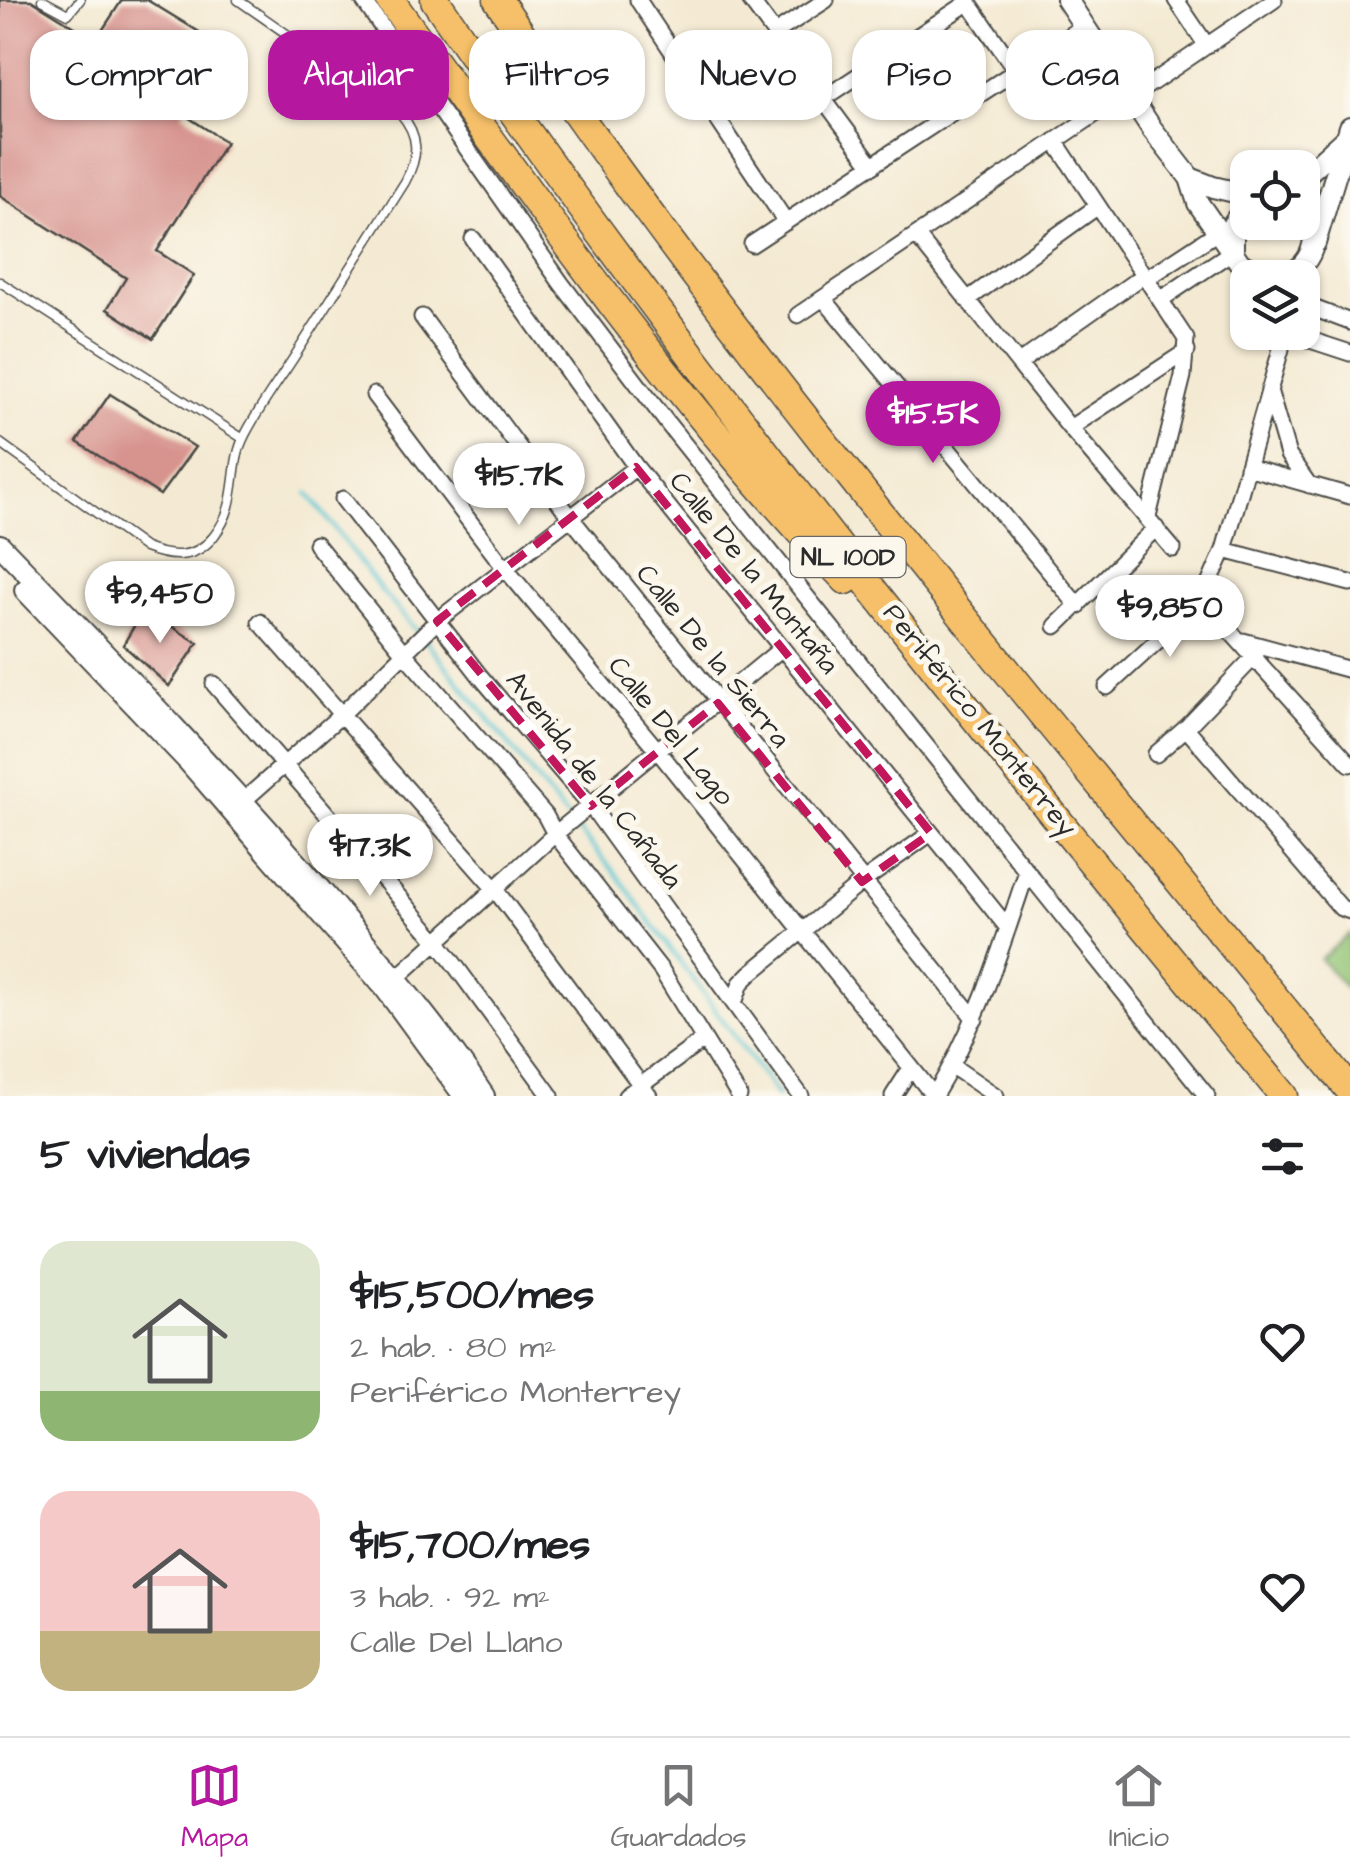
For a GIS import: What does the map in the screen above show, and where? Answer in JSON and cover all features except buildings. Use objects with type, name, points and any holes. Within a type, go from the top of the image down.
[{"type":"highway","points":[[390,0],[601,289],[729,453],[894,630],[921,648]]},
{"type":"highway","name":"Periférico Monterrey","points":[[435,0],[625,270],[921,648],[1284,1096]]},
{"type":"highway","name":"Periférico Monterrey","points":[[498,0],[693,272],[854,478],[1350,1090]]},
{"type":"street","points":[[363,0],[561,283],[668,424],[1027,871],[1199,1093]]},
{"type":"street","points":[[638,0],[786,222]]},
{"type":"street","points":[[750,0],[772,30]]},
{"type":"street","points":[[781,30],[826,0]]},
{"type":"street","points":[[1067,0],[1087,30]]},
{"type":"street","points":[[1176,0],[1207,46]]},
{"type":"street","points":[[1154,80],[1274,0]]},
{"type":"street","points":[[832,92],[968,1],[1006,57]]},
{"type":"street","points":[[1078,30],[1084,26]]},
{"type":"street","points":[[752,244],[1006,79]]},
{"type":"street","points":[[832,110],[873,166]]},
{"type":"street","points":[[798,315],[1090,120]]},
{"type":"street","points":[[1148,120],[1190,178],[1198,204],[1237,260]]},
{"type":"street","points":[[1320,160],[1348,132]]},
{"type":"street","points":[[1306,260],[1348,132]]},
{"type":"street","points":[[1055,142],[1186,339],[1187,351],[1152,522],[1056,626]]},
{"type":"street","points":[[1190,178],[1230,191]]},
{"type":"street","points":[[967,300],[1098,206]]},
{"type":"street","points":[[1018,364],[1218,231]]},
{"type":"street","points":[[916,235],[1070,428],[1173,549]]},
{"type":"street","name":"Calle De la Montaña","points":[[473,239],[636,466],[1008,928]]},
{"type":"street","points":[[1160,300],[1230,268]]},
{"type":"street","points":[[823,298],[1078,606]]},
{"type":"street","points":[[1320,313],[1350,322]]},
{"type":"street","name":"Calle De la Sierra","points":[[422,317],[571,518],[975,1019]]},
{"type":"street","points":[[1320,343],[1350,353]]},
{"type":"street","points":[[1108,688],[1202,600],[1224,550],[1281,350]]},
{"type":"street","points":[[1070,428],[1187,351]]},
{"type":"street","points":[[1268,386],[1288,455],[1310,484]]},
{"type":"street","name":"Calle Del Lago","points":[[374,395],[504,567],[934,1096]]},
{"type":"street","points":[[242,801],[283,768],[434,623],[636,466]]},
{"type":"street","points":[[1247,466],[1350,496]]},
{"type":"street","name":"Avenida de la Cañada","points":[[343,498],[434,623],[588,809],[801,1096]]},
{"type":"street","points":[[316,544],[409,646],[558,831],[662,972],[740,1096]]},
{"type":"street","points":[[0,546],[242,801],[390,983],[464,1096]]},
{"type":"street","points":[[1224,550],[1350,584]]},
{"type":"street","points":[[0,562],[390,983],[437,1027],[484,1096]]},
{"type":"street","points":[[1202,600],[1347,757]]},
{"type":"street","points":[[260,622],[494,888],[646,1091]]},
{"type":"street","points":[[1242,640],[1350,670]]},
{"type":"street","points":[[390,983],[558,831],[782,648]]},
{"type":"street","points":[[1156,754],[1256,656]]},
{"type":"street","points":[[214,684],[438,942],[551,1096]]},
{"type":"street","points":[[1186,728],[1342,908],[1350,911]]},
{"type":"street","points":[[734,1003],[741,983],[799,932],[931,833]]},
{"type":"street","points":[[934,1096],[975,1019],[1027,871]]},
{"type":"street","points":[[626,1096],[646,1091],[703,1040]]},
{"type":"street","points":[[952,1066],[996,1096]]},
{"type":"street","points":[[893,1096],[911,1068]]},
{"type":"lane","points":[[42,0],[68,14],[80,0]]},
{"type":"lane","points":[[0,442],[146,548],[163,556],[196,552],[213,538],[226,516],[234,497],[242,438],[405,182],[416,153],[415,138],[400,113],[238,0]]},
{"type":"lane","points":[[0,282],[242,438]]},
{"type":"highlighted area","points":[[636,467],[931,833],[862,882],[718,703],[591,806],[437,621]]},
{"type":"green space","points":[[1350,934],[1350,993],[1320,959]]},
{"type":"waterway","points":[[308,493],[383,593],[420,634]]},
{"type":"waterway","points":[[426,641],[567,817]]},
{"type":"waterway","points":[[573,824],[617,875],[778,1096]]}]
